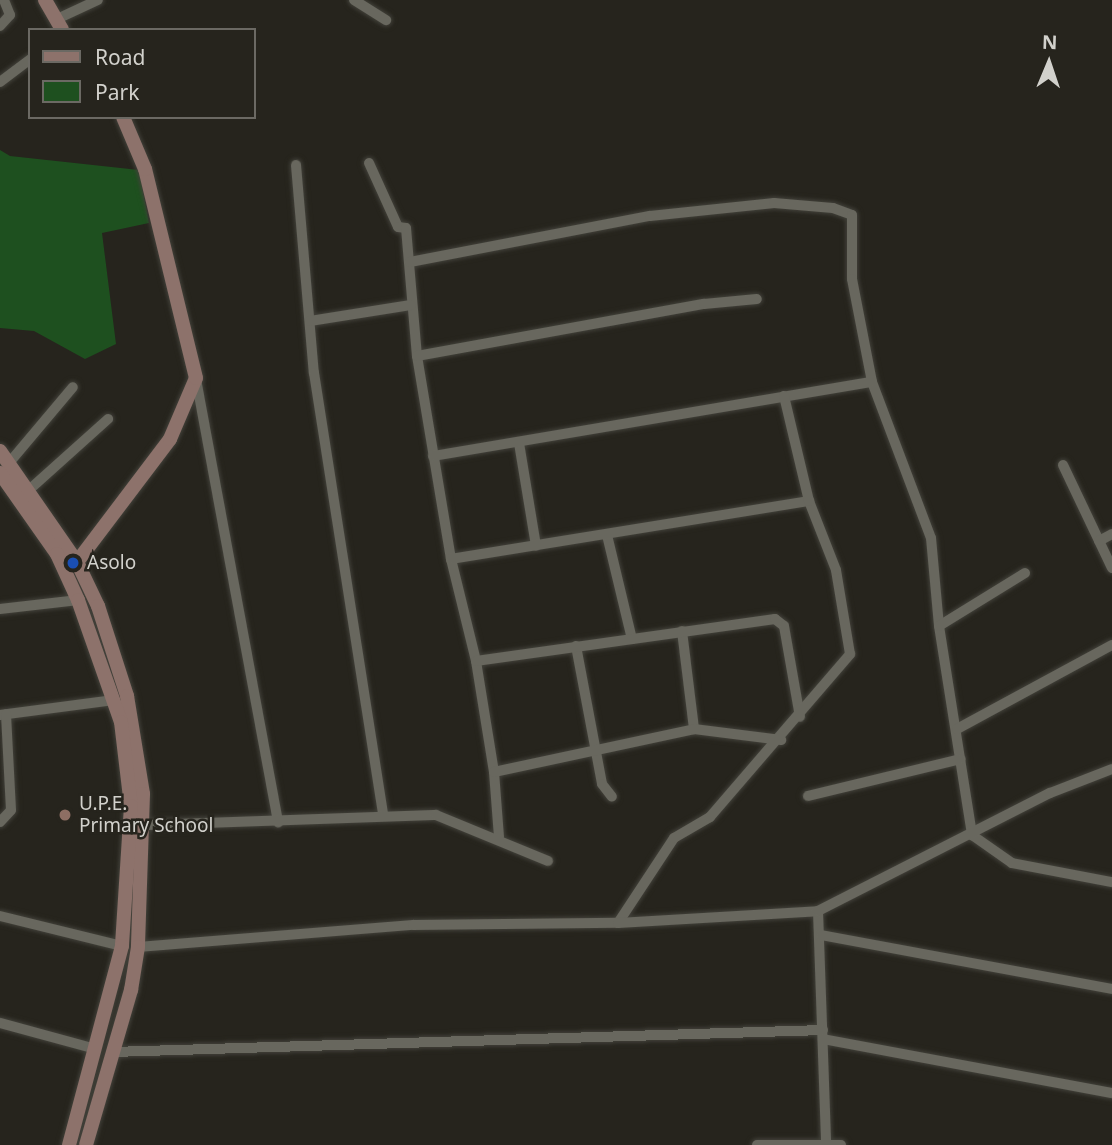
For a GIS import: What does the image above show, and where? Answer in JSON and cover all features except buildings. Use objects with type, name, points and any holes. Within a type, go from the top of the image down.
[{"type":"street","points":[[0,26],[10,15],[4,0]]},
{"type":"street","points":[[45,0],[59,25],[99,0]]},
{"type":"street","points":[[354,0],[386,20]]},
{"type":"street","points":[[0,82],[28,61]]},
{"type":"street","points":[[124,119],[145,169],[196,378],[278,822]]},
{"type":"street","points":[[369,163],[398,227],[406,229],[417,356],[452,559],[476,661],[494,772],[499,837]]},
{"type":"street","points":[[296,165],[314,373],[383,815]]},
{"type":"street","points":[[410,262],[650,216],[774,203],[846,211],[854,223],[852,279],[872,382],[928,525],[939,626],[972,835],[983,847],[1012,863],[1112,883]]},
{"type":"street","points":[[417,356],[704,304],[757,299]]},
{"type":"street","points":[[310,321],[411,305]]},
{"type":"street","points":[[78,562],[170,439],[196,378]]},
{"type":"street","points":[[433,456],[872,382]]},
{"type":"street","points":[[69,1145],[122,946],[132,825],[114,700],[78,600],[57,554],[6,490],[3,462],[73,387]]},
{"type":"street","points":[[618,923],[674,838],[710,817],[781,740],[848,660],[851,649],[836,570],[809,501],[784,396]]},
{"type":"street","points":[[30,489],[108,419]]},
{"type":"street","points":[[519,443],[536,546]]},
{"type":"street","points":[[3,462],[30,489],[78,562],[98,606],[127,696],[145,825],[138,947],[131,990],[86,1145]]},
{"type":"street","points":[[1063,465],[1112,568]]},
{"type":"street","points":[[452,559],[809,501]]},
{"type":"street","points":[[1099,541],[1112,534]]},
{"type":"street","points":[[607,535],[632,639]]},
{"type":"street","points":[[939,626],[1025,573]]},
{"type":"street","points":[[0,609],[78,600]]},
{"type":"street","points":[[476,661],[682,631],[781,621],[800,717]]},
{"type":"street","points":[[682,631],[694,729]]},
{"type":"street","points":[[957,729],[1112,645]]},
{"type":"street","points":[[576,646],[602,784],[612,797]]},
{"type":"street","points":[[0,822],[11,810],[3,715],[114,700]]},
{"type":"street","points":[[494,772],[694,729],[781,740]]},
{"type":"street","points":[[808,796],[961,760]]},
{"type":"street","points":[[138,947],[413,925],[618,923],[818,911],[1050,793],[1112,769]]},
{"type":"street","points":[[145,825],[436,815],[499,837],[548,861]]},
{"type":"street","points":[[818,911],[821,934],[826,1143]]},
{"type":"street","points":[[0,916],[122,946]]},
{"type":"street","points":[[821,934],[1112,989]]},
{"type":"street","points":[[0,1023],[96,1049]]},
{"type":"street","points":[[112,1052],[823,1035],[1112,1093]]},
{"type":"street","points":[[757,1145],[841,1145]]},
{"type":"green space","points":[[0,150],[10,156],[139,170],[149,223],[102,233],[116,344],[85,359],[34,331],[0,328]]},
{"type":"place","name":"Asolo","points":[[73,563]]},
{"type":"place","name":"U.P.E. Primary School","points":[[65,815]]}]
